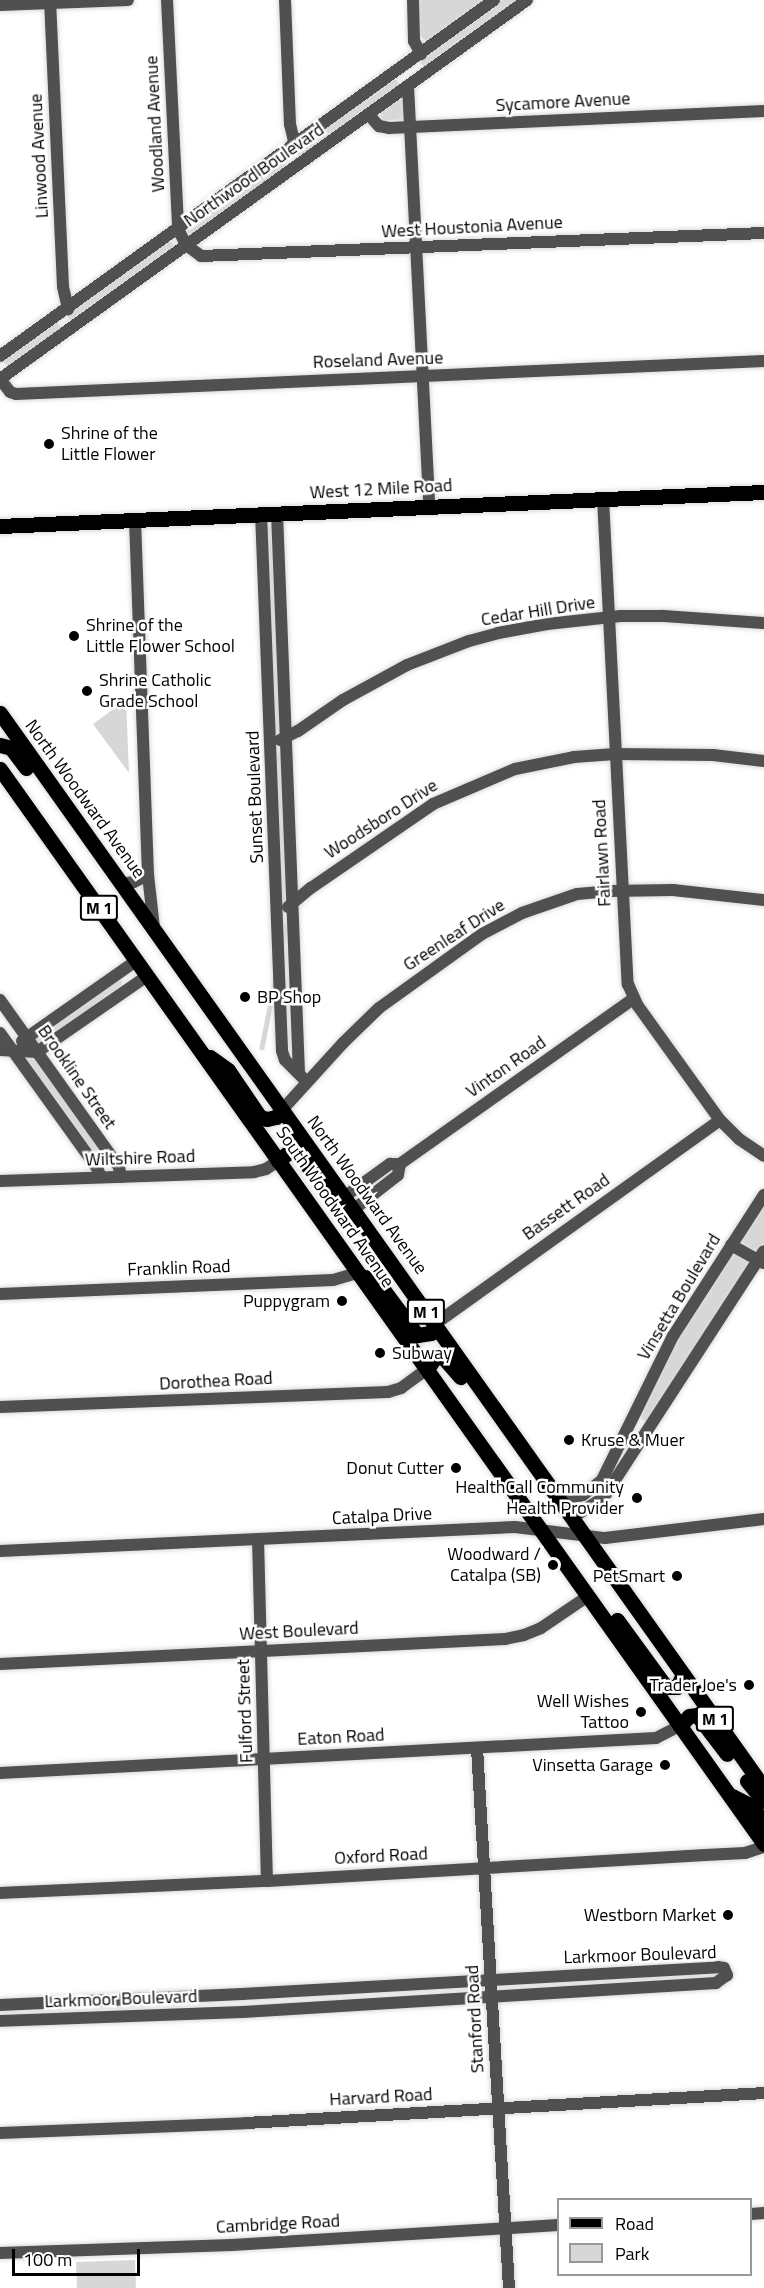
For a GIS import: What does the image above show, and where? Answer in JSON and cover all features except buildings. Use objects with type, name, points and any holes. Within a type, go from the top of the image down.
[{"type":"main road","name":"West 12 Mile Road","points":[[0,526],[764,492]]},
{"type":"main road","name":"North Woodward Avenue","points":[[0,713],[65,808],[154,928],[764,1788]]},
{"type":"main road","points":[[0,745],[11,748],[46,796],[65,808]]},
{"type":"main road","name":"South Woodward Avenue","points":[[0,769],[764,1845]]},
{"type":"main road","points":[[198,1048],[228,1070],[260,1117],[267,1119],[276,1117],[282,1110]]},
{"type":"main road","points":[[278,1161],[290,1151],[297,1152],[323,1186],[348,1203]]},
{"type":"main road","points":[[358,1273],[382,1288],[417,1335],[431,1333],[435,1324]]},
{"type":"main road","points":[[427,1369],[436,1356],[447,1359],[499,1430],[526,1455]]},
{"type":"main road","points":[[588,1596],[608,1606],[667,1687],[680,1684],[683,1674]]},
{"type":"main road","points":[[680,1726],[689,1716],[697,1715],[701,1718],[764,1801]]},
{"type":"main road","points":[[729,1795],[752,1806],[764,1824]]},
{"type":"street","points":[[0,5],[128,0]]},
{"type":"street","name":"Woodland Avenue","points":[[167,0],[178,230],[186,245]]},
{"type":"street","points":[[285,0],[291,148],[297,167]]},
{"type":"street","points":[[412,0],[414,41],[421,54]]},
{"type":"street","name":"Northwood Boulevard","points":[[0,356],[178,230],[494,0]]},
{"type":"street","name":"Northwood Boulevard","points":[[0,379],[527,0]]},
{"type":"street","name":"Linwood Avenue","points":[[50,2],[64,312]]},
{"type":"street","points":[[405,66],[412,83],[429,506]]},
{"type":"street","name":"Sycamore Avenue","points":[[369,115],[384,128],[764,111]]},
{"type":"street","name":"West Houstonia Avenue","points":[[186,245],[197,254],[207,257],[764,233]]},
{"type":"street","points":[[64,312],[69,330]]},
{"type":"street","name":"Roseland Avenue","points":[[0,379],[10,392],[16,394],[764,361]]},
{"type":"street","name":"Fairlawn Road","points":[[603,498],[628,984],[633,999],[720,1120],[739,1138],[764,1156]]},
{"type":"street","name":"Sunset Boulevard","points":[[269,513],[285,738],[291,905],[303,1077]]},
{"type":"street","name":"Sunset Boulevard","points":[[269,513],[271,743],[282,1051],[285,1060],[303,1077]]},
{"type":"street","points":[[135,520],[148,875],[154,928]]},
{"type":"street","name":"Cedar Hill Drive","points":[[271,743],[285,738],[372,683],[450,648],[527,627],[609,617],[663,616],[764,623]]},
{"type":"street","name":"Woodsboro Drive","points":[[276,913],[291,905],[310,888],[407,820],[464,789],[531,765],[574,757],[615,754],[713,755],[764,761]]},
{"type":"street","points":[[121,884],[134,882],[148,875]]},
{"type":"street","name":"Greenleaf Drive","points":[[282,1110],[303,1077],[379,1008],[494,927],[522,913],[562,898],[591,892],[622,890],[697,892],[764,900]]},
{"type":"street","points":[[5,1049],[27,1038],[136,961]]},
{"type":"street","points":[[5,1049],[37,1052],[147,976]]},
{"type":"street","name":"Vinton Road","points":[[348,1203],[390,1164],[400,1164],[633,999]]},
{"type":"street","name":"Brookline Street","points":[[0,1000],[119,1167],[121,1177]]},
{"type":"street","name":"Brookline Street","points":[[0,1033],[5,1049],[97,1168],[101,1177]]},
{"type":"street","name":"Bassett Road","points":[[435,1324],[720,1120]]},
{"type":"street","name":"Wiltshire Road","points":[[0,1181],[254,1172],[266,1169],[278,1161]]},
{"type":"street","name":"Vinsetta Boulevard","points":[[561,1502],[583,1496],[602,1480],[673,1336],[764,1196]]},
{"type":"street","points":[[572,1518],[604,1497],[762,1258],[731,1245]]},
{"type":"street","name":"Franklin Road","points":[[0,1294],[333,1280],[358,1273]]},
{"type":"street","name":"Dorothea Road","points":[[0,1407],[388,1392],[401,1388],[427,1369]]},
{"type":"street","points":[[631,1422],[647,1430]]},
{"type":"street","name":"Catalpa Drive","points":[[0,1551],[515,1527],[605,1538],[764,1519]]},
{"type":"street","name":"Fulford Street","points":[[258,1539],[267,1881]]},
{"type":"street","name":"West Boulevard","points":[[0,1664],[516,1637],[541,1628],[588,1596]]},
{"type":"street","name":"Eaton Road","points":[[0,1773],[656,1738],[680,1726]]},
{"type":"street","name":"Stanford Road","points":[[477,1748],[509,2288]]},
{"type":"street","name":"Oxford Road","points":[[0,1893],[267,1881],[741,1853],[764,1845]]},
{"type":"street","name":"Larkmoor Boulevard","points":[[0,2005],[242,1994],[718,1967],[724,1968],[727,1975],[716,1983],[243,2012],[0,2021]]},
{"type":"street","points":[[242,1994],[243,2012]]},
{"type":"street","name":"Harvard Road","points":[[0,2133],[222,2124],[764,2092]]},
{"type":"street","name":"Cambridge Road","points":[[0,2253],[232,2245],[557,2225]]},
{"type":"green space","points":[[418,0],[483,0],[482,3],[427,42],[419,35]]},
{"type":"green space","points":[[502,0],[520,0],[425,67],[422,65],[420,61],[424,56]]},
{"type":"green space","points":[[392,80],[397,80],[399,85],[300,156],[297,154],[297,148]]},
{"type":"green space","points":[[400,99],[404,102],[405,119],[382,121],[380,112]]},
{"type":"green space","points":[[280,161],[284,162],[286,167],[192,235],[188,233],[188,227]]},
{"type":"green space","points":[[167,242],[172,242],[174,247],[71,321],[68,318],[71,312]]},
{"type":"green space","points":[[57,323],[62,328],[9,366],[4,363],[3,359]]},
{"type":"green space","points":[[272,527],[279,732],[275,731],[267,528]]},
{"type":"green space","points":[[126,700],[129,773],[93,724]]},
{"type":"green space","points":[[282,753],[287,901],[285,902],[281,900],[276,754]]},
{"type":"green space","points":[[284,922],[289,923],[264,1051],[259,1050]]},
{"type":"green space","points":[[118,980],[122,981],[122,986],[40,1045],[35,1041],[35,1036]]},
{"type":"green space","points":[[33,1056],[108,1160],[104,1165],[101,1165],[27,1060]]},
{"type":"green space","points":[[764,1204],[764,1244],[755,1251],[744,1246],[741,1241]]},
{"type":"green space","points":[[739,1254],[748,1261],[749,1265],[648,1421],[642,1420],[640,1414],[679,1337],[731,1255]]},
{"type":"green space","points":[[135,2260],[136,2288],[77,2288],[76,2262]]},
{"type":"place","name":"Shrine of the Little Flower","points":[[49,444]]},
{"type":"place","name":"Shrine of the Little Flower School","points":[[74,636]]},
{"type":"place","name":"Shrine Catholic Grade School","points":[[87,691]]},
{"type":"place","name":"BP Shop","points":[[245,997]]},
{"type":"place","name":"Puppygram","points":[[342,1301]]},
{"type":"place","name":"Subway","points":[[380,1353]]},
{"type":"place","name":"Kruse & Muer","points":[[569,1440]]},
{"type":"place","name":"Donut Cutter","points":[[456,1468]]},
{"type":"place","name":"HealthCall Community Health Provider","points":[[637,1498]]},
{"type":"place","name":"Woodward / Catalpa (SB)","points":[[553,1565]]},
{"type":"place","name":"PetSmart","points":[[677,1576]]},
{"type":"place","name":"Trader Joe's","points":[[749,1685]]},
{"type":"place","name":"Well Wishes Tattoo","points":[[641,1712]]},
{"type":"place","name":"Vinsetta Garage","points":[[665,1765]]},
{"type":"place","name":"Westborn Market","points":[[728,1915]]}]
